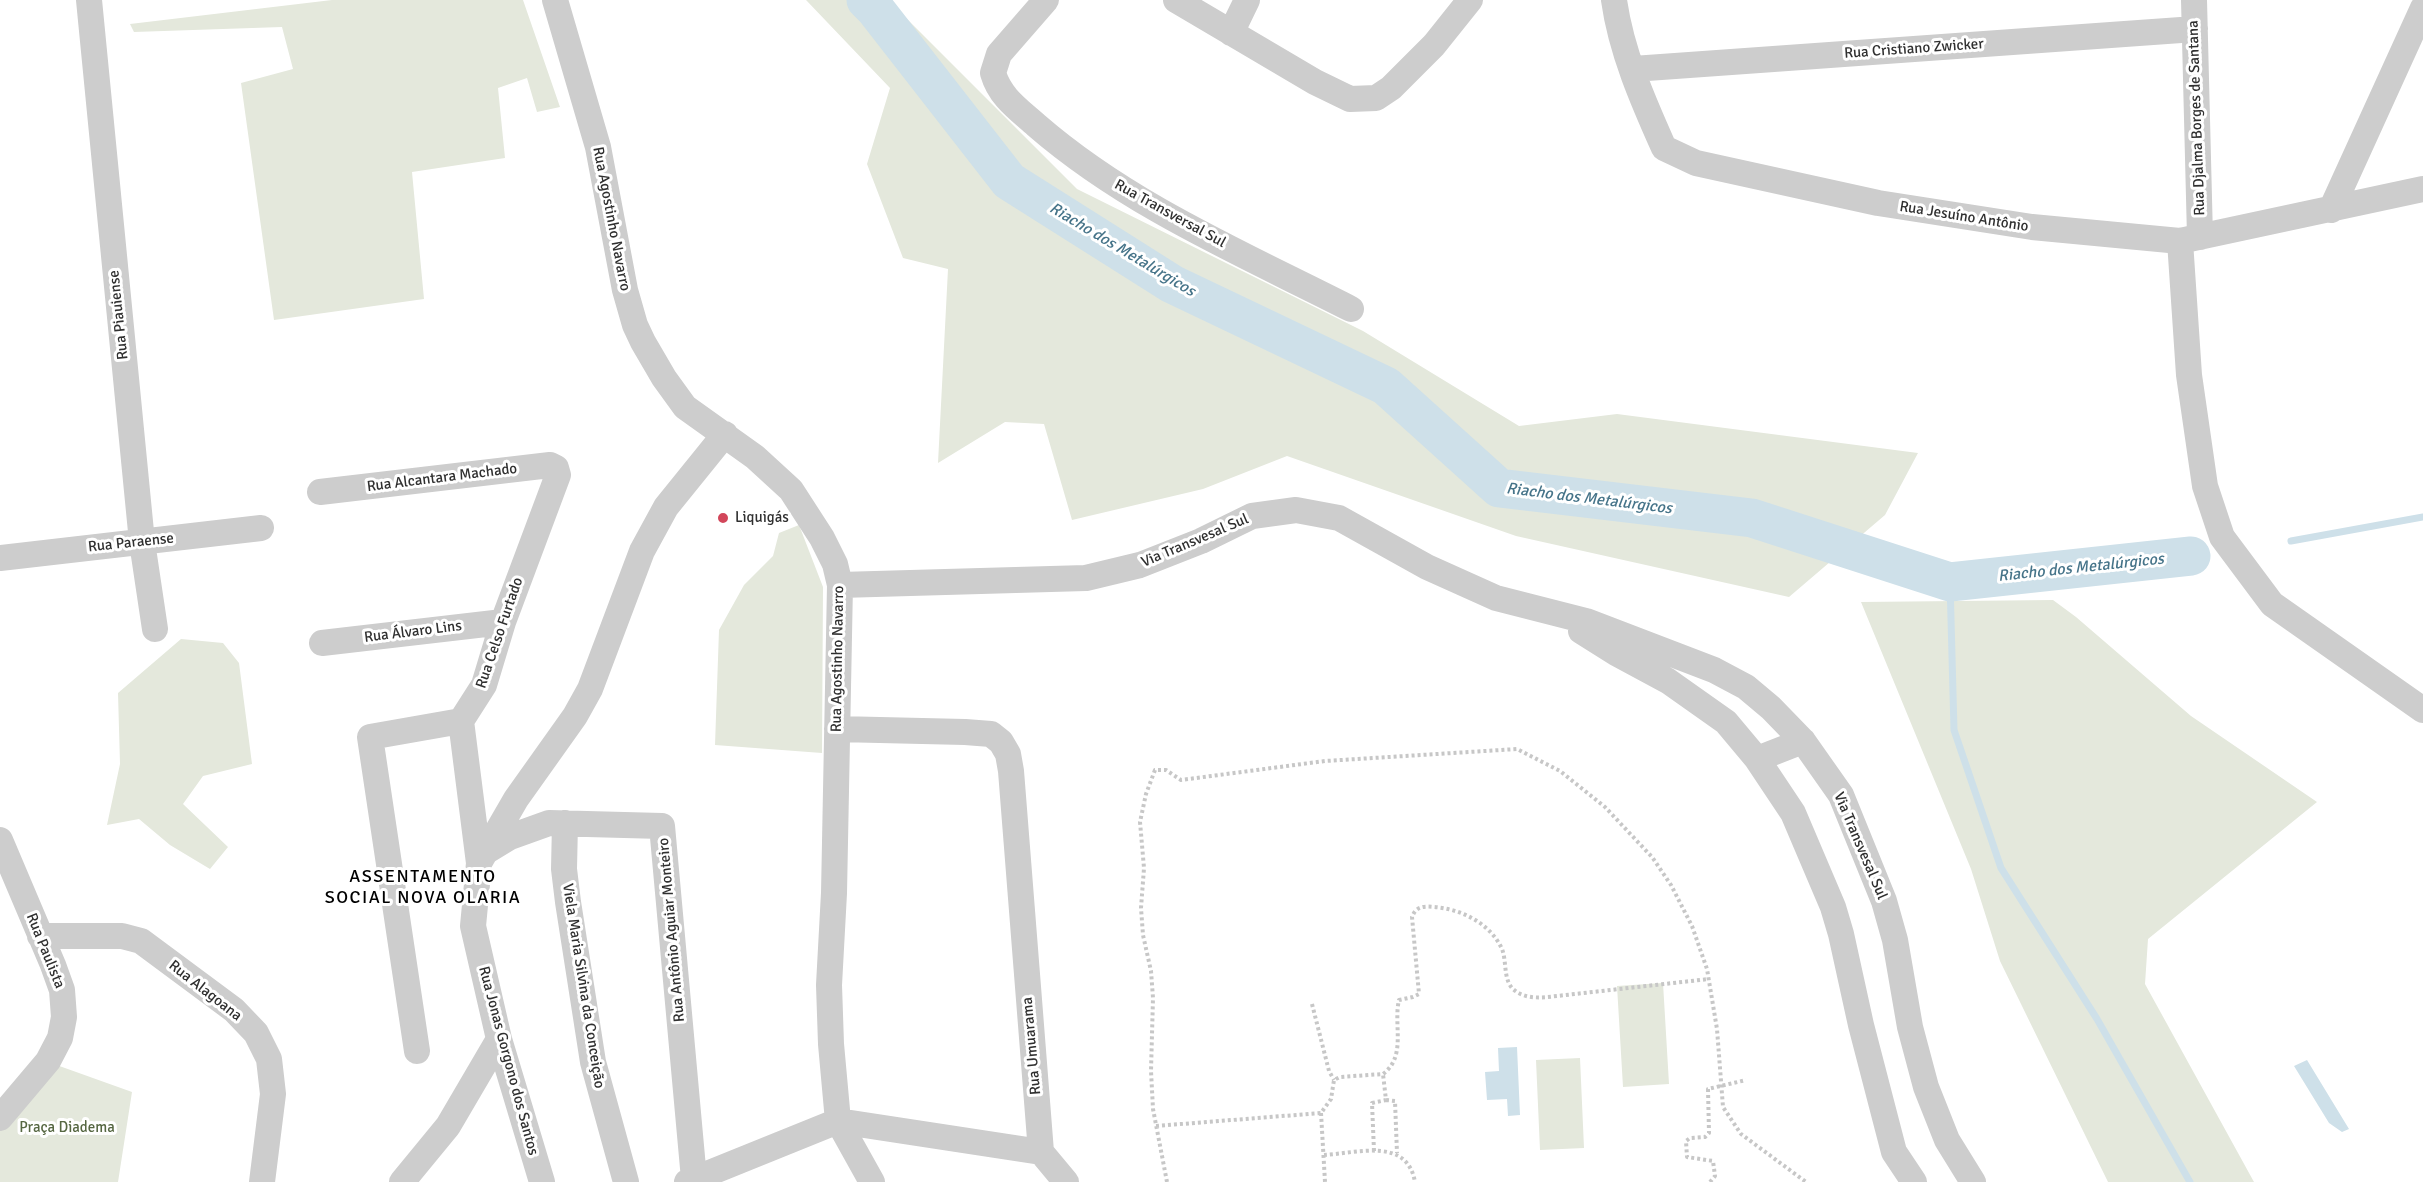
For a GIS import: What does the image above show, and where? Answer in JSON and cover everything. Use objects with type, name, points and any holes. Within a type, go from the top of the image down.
[{"type":"street","name":"Rua Piauiense","points":[[89,0],[142,542],[155,629]]},
{"type":"street","name":"Rua Agostinho Navarro","points":[[555,0],[598,147],[625,290],[635,325],[664,378],[685,407],[755,457],[791,490],[822,538],[835,564],[840,585],[834,893],[829,985],[831,1044],[838,1121],[872,1182]]},
{"type":"street","name":"Rua Transversal Sul","points":[[1046,0],[999,54],[993,73],[1003,96],[1046,134],[1106,178],[1182,223],[1351,309]]},
{"type":"street","points":[[1176,0],[1315,82],[1350,99],[1376,98],[1391,88],[1434,45],[1470,0]]},
{"type":"street","points":[[1231,33],[1247,0]]},
{"type":"street","name":"Rua Jesuíno Antônio","points":[[1614,0],[1617,22],[1646,108],[1664,148],[1696,163],[1878,203],[2032,227],[2190,239],[2423,189]]},
{"type":"street","name":"Rua Djalma Borges de Santana","points":[[2194,0],[2189,375],[2205,486],[2222,537],[2272,604],[2423,710]]},
{"type":"street","points":[[2331,210],[2423,8]]},
{"type":"street","name":"Rua Cristiano Zwicker","points":[[1633,69],[2195,29]]},
{"type":"street","name":"Rua Jonas Gorgono dos Santos","points":[[542,1182],[499,1040],[473,926],[483,857],[516,799],[575,716],[591,688],[642,551],[666,507],[725,434]]},
{"type":"street","name":"Rua Alcantara Machado","points":[[320,492],[550,465],[556,468],[558,475]]},
{"type":"street","name":"Rua Celso Furtado","points":[[460,721],[484,686],[503,622],[558,475]]},
{"type":"street","name":"Via Transvesal Sul","points":[[840,585],[1086,578],[1140,565],[1201,541],[1252,516],[1296,510],[1340,518],[1427,567],[1496,598],[1586,621],[1714,670],[1746,687],[1771,708],[1803,741],[1841,795],[1870,863],[1895,940],[1910,1027],[1926,1087],[1947,1140],[1973,1182]]},
{"type":"street","name":"Rua Paraense","points":[[0,558],[261,528]]},
{"type":"street","name":"Via Transvesal Sul","points":[[1565,616],[1585,634],[1668,681],[1726,722],[1757,759],[1793,813],[1833,907],[1894,1152],[1914,1182]]},
{"type":"street","name":"Rua Álvaro Lins","points":[[322,643],[503,622]]},
{"type":"street","points":[[417,1051],[370,737],[460,721],[483,857]]},
{"type":"street","name":"Rua Umuarama","points":[[837,729],[965,732],[991,735],[1001,742],[1008,754],[1041,1152]]},
{"type":"street","points":[[1757,759],[1803,741]]},
{"type":"street","name":"Rua Antônio Aguiar Monteiro","points":[[483,857],[510,837],[541,824],[565,822],[659,825],[663,829],[690,1180]]},
{"type":"street","name":"Viela Maria Silvina da Conceição","points":[[565,822],[564,870],[591,1050],[602,1099],[626,1182]]},
{"type":"street","name":"Rua Paulista","points":[[0,840],[62,990],[64,1017],[60,1038],[48,1061],[0,1118]]},
{"type":"street","name":"Rua Alagoana","points":[[40,936],[122,936],[141,941],[234,1011],[256,1033],[269,1059],[273,1094],[262,1182]]},
{"type":"street","points":[[402,1182],[448,1126],[499,1040]]},
{"type":"street","points":[[690,1180],[838,1121],[1041,1152],[1066,1182]]},
{"type":"path","points":[[1167,1182],[1153,1109],[1151,1071],[1153,998],[1141,908],[1144,868],[1140,822],[1155,770],[1161,769],[1181,780],[1325,761],[1516,749],[1560,771],[1605,807],[1652,857],[1671,885],[1692,926],[1709,979],[1717,1029],[1723,1107],[1741,1134],[1806,1182]]},
{"type":"path","points":[[1334,1080],[1340,1077],[1383,1074],[1393,1065],[1397,1054],[1399,1000],[1419,993],[1412,916],[1419,907],[1447,908],[1476,920],[1502,949],[1509,984],[1523,995],[1548,997],[1709,979]]},
{"type":"path","points":[[1312,1004],[1329,1071],[1334,1080],[1330,1099],[1321,1113],[1325,1182]]},
{"type":"path","points":[[1383,1074],[1386,1100]]},
{"type":"path","points":[[1710,1182],[1715,1176],[1713,1161],[1687,1157],[1686,1142],[1690,1138],[1705,1137],[1709,1133],[1707,1092],[1711,1087],[1746,1080]]},
{"type":"path","points":[[1374,1152],[1372,1103],[1386,1100],[1395,1101],[1397,1153]]},
{"type":"path","points":[[1156,1126],[1321,1113]]},
{"type":"path","points":[[1324,1155],[1397,1153],[1413,1169],[1415,1182]]},
{"type":"green space","points":[[332,0],[523,0],[560,107],[537,112],[527,78],[498,88],[505,158],[412,172],[424,299],[274,320],[241,83],[293,69],[282,27],[134,32],[130,24]]},
{"type":"green space","points":[[806,0],[888,0],[1077,189],[1363,331],[1519,426],[1617,414],[1918,453],[1885,515],[1789,597],[1516,536],[1287,456],[1203,489],[1072,520],[1044,424],[1005,422],[938,463],[948,269],[903,258],[867,164],[890,88]]},
{"type":"green space","points":[[799,525],[823,587],[822,753],[715,745],[719,630],[744,585],[773,556],[779,533]]},
{"type":"green space","points":[[2053,600],[2191,716],[2317,802],[2148,939],[2145,984],[2254,1182],[2108,1182],[2000,961],[1971,869],[1861,602]]},
{"type":"green space","points":[[181,639],[223,643],[239,663],[252,764],[203,776],[183,804],[228,847],[210,869],[170,845],[139,819],[107,825],[120,764],[118,693]]},
{"type":"green space","points":[[1663,983],[1669,1084],[1623,1087],[1617,986]]},
{"type":"green space","points":[[1580,1058],[1584,1148],[1540,1150],[1536,1060]]},
{"type":"green space","name":"Praça Diadema","points":[[51,1063],[132,1092],[118,1182],[0,1182],[0,1129]]},
{"type":"shaded area","points":[[1517,1047],[1520,1115],[1508,1116],[1507,1099],[1487,1100],[1485,1072],[1499,1071],[1498,1048]]},
{"type":"shaded area","points":[[2307,1060],[2349,1129],[2342,1132],[2329,1123],[2294,1066]]},
{"type":"waterway","name":"Riacho dos Metalúrgicos","points":[[866,0],[1009,181],[1172,284],[1386,386],[1499,488],[1752,518],[1950,582],[2191,556]]},
{"type":"waterway","points":[[2291,541],[2423,517]]},
{"type":"waterway","points":[[1950,582],[1954,730],[2001,868],[2097,1019],[2190,1182]]},
{"type":"place","name":"Liquigás","points":[[723,518]]},
{"type":"district","name":"ASSENTAMENTO SOCIAL NOVA OLARIA","points":[[423,887]]}]
